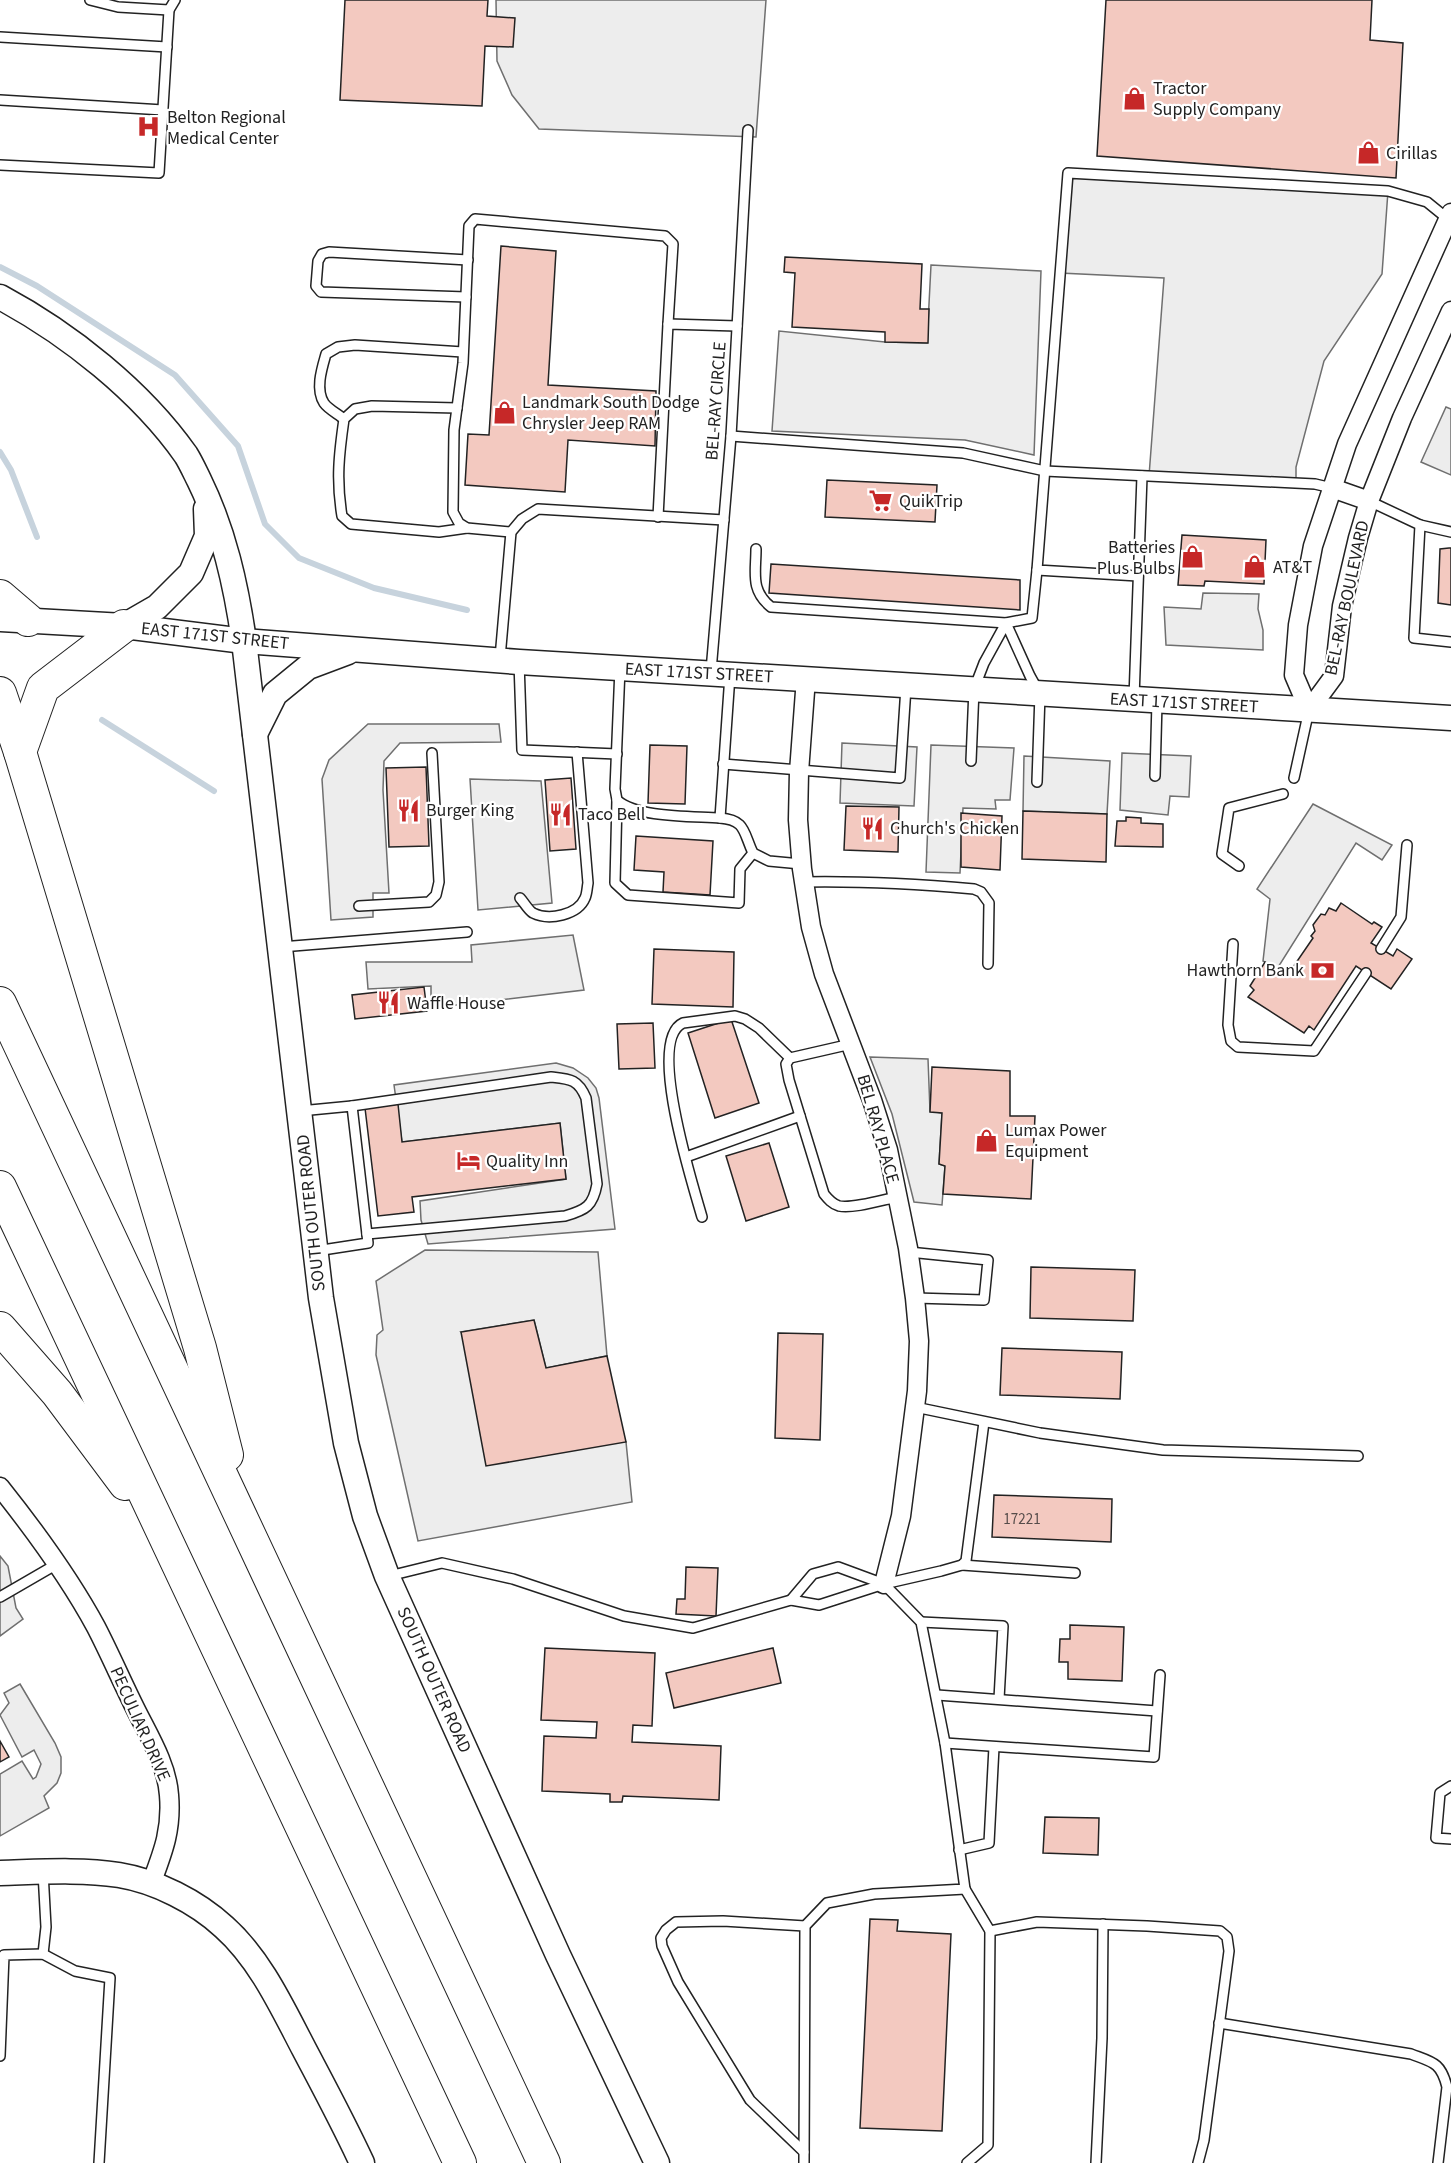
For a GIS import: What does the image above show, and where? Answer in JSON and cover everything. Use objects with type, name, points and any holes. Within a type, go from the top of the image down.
[{"type":"highway","points":[[0,596],[14,619]]},
{"type":"highway","points":[[20,752],[44,688],[124,626]]},
{"type":"highway","points":[[0,693],[20,752],[200,1348],[243,1522]]},
{"type":"highway","points":[[0,1003],[544,2163]]},
{"type":"highway","points":[[0,1186],[460,2163]]},
{"type":"highway","points":[[0,1328],[57,1393],[165,1537]]},
{"type":"street","name":"BEL-RAY BOULEVARD","points":[[1309,710],[1294,675],[1298,625],[1313,546],[1347,444],[1450,217]]},
{"type":"street","name":"SOUTH OUTER ROAD","points":[[0,297],[38,319],[79,348],[118,381],[154,417],[187,456],[206,494],[237,591],[321,1298],[346,1443],[365,1516],[387,1576],[558,1955],[657,2163]]},
{"type":"street","name":"BEL-RAY BOULEVARD","points":[[1309,710],[1334,676],[1342,606],[1369,501],[1402,418],[1451,311]]},
{"type":"street","name":"BEL-RAY BOULEVARD","points":[[1332,488],[1369,501]]},
{"type":"street","points":[[124,626],[157,607],[191,573],[207,536],[206,494]]},
{"type":"street","name":"EAST 171ST STREET","points":[[14,619],[124,626],[244,641],[510,661],[1451,718]]},
{"type":"street","points":[[255,734],[275,694],[308,667],[355,650]]},
{"type":"street","name":"BEL RAY PLACE","points":[[806,678],[798,772],[798,820],[811,927],[824,974],[872,1100],[888,1150],[909,1252],[919,1341],[915,1407],[901,1516],[884,1584]]},
{"type":"street","name":"PECULIAR DRIVE","points":[[0,1487],[57,1564],[95,1626],[162,1766],[169,1792],[170,1818],[167,1842],[151,1884]]},
{"type":"street","points":[[0,1873],[64,1871],[119,1875],[151,1884],[193,1904],[225,1927],[255,1962],[290,2021],[362,2163]]},
{"type":"lane","points":[[90,0],[118,6],[169,10]]},
{"type":"lane","points":[[0,165],[159,173],[169,10],[176,0]]},
{"type":"lane","points":[[0,37],[167,47]]},
{"type":"lane","points":[[0,100],[163,110]]},
{"type":"lane","name":"BEL-RAY CIRCLE","points":[[720,818],[723,764],[720,674],[724,520],[731,436],[748,130]]},
{"type":"lane","points":[[756,549],[756,588],[762,600],[771,607],[1006,623],[1032,618],[1068,173],[1388,191],[1427,202],[1450,217]]},
{"type":"lane","points":[[466,528],[459,523],[453,512],[454,430],[463,352],[469,226],[475,219],[665,236],[673,244],[658,517]]},
{"type":"lane","points":[[466,297],[321,292],[316,286],[318,261],[322,254],[329,252],[468,260]]},
{"type":"lane","points":[[668,324],[737,326]]},
{"type":"lane","points":[[344,419],[324,403],[320,388],[320,372],[326,354],[338,347],[355,345],[463,352]]},
{"type":"lane","points":[[457,408],[372,406],[355,409],[344,419],[338,461],[338,492],[342,516],[351,524],[439,532],[466,528],[511,532]]},
{"type":"lane","points":[[731,436],[963,453],[1045,471],[1316,484],[1332,488]]},
{"type":"lane","points":[[1143,476],[1138,576],[1145,701],[1155,776]]},
{"type":"lane","points":[[1369,501],[1420,525],[1451,532]]},
{"type":"lane","points":[[617,754],[522,750],[510,661],[511,532],[522,519],[538,509],[724,520]]},
{"type":"lane","points":[[1420,525],[1414,638],[1451,642]]},
{"type":"lane","points":[[1036,570],[1138,576]]},
{"type":"lane","points":[[971,761],[974,689],[984,663],[1006,623]]},
{"type":"lane","points":[[1006,623],[1029,676],[1040,694],[1037,782]]},
{"type":"lane","points":[[621,668],[615,789],[617,801],[615,883],[628,895],[739,903],[740,868],[753,854]]},
{"type":"lane","points":[[723,764],[798,772],[900,778],[906,685]]},
{"type":"lane","points":[[1294,778],[1309,710]]},
{"type":"lane","points":[[520,898],[532,912],[546,916],[561,916],[574,910],[585,900],[588,883],[577,752]]},
{"type":"lane","points":[[359,906],[429,902],[436,895],[439,882],[432,753]]},
{"type":"lane","points":[[1239,866],[1222,854],[1229,808],[1283,794]]},
{"type":"lane","points":[[617,801],[625,808],[639,811],[734,819],[741,825],[753,854],[803,873],[848,881],[974,889],[981,892],[989,903],[988,963]]},
{"type":"lane","points":[[1381,949],[1401,917],[1407,845]]},
{"type":"lane","points":[[280,947],[467,932]]},
{"type":"lane","points":[[1233,944],[1228,1025],[1231,1041],[1238,1047],[1314,1051],[1366,973]]},
{"type":"lane","points":[[702,1217],[676,1121],[668,1053],[670,1039],[679,1025],[735,1016],[753,1023],[790,1058]]},
{"type":"lane","points":[[851,1044],[790,1058],[786,1069],[800,1116],[824,1194],[828,1199],[834,1204],[845,1206],[897,1197]]},
{"type":"lane","points":[[300,1112],[551,1077],[571,1079],[581,1086],[586,1098],[597,1184],[595,1197],[590,1205],[578,1213],[565,1216],[367,1234]]},
{"type":"lane","points":[[316,1251],[368,1243],[352,1106]]},
{"type":"lane","points":[[686,1157],[800,1116]]},
{"type":"lane","points":[[909,1252],[988,1260],[984,1300],[915,1298]]},
{"type":"lane","points":[[915,1407],[1040,1433],[1163,1450],[1358,1456]]},
{"type":"lane","points":[[962,1565],[969,1556],[984,1422]]},
{"type":"lane","points":[[387,1576],[442,1563],[513,1579],[624,1616],[693,1628],[791,1600],[819,1605],[884,1584],[962,1565],[1076,1573]]},
{"type":"lane","points":[[0,1597],[57,1564]]},
{"type":"lane","points":[[791,1600],[813,1574],[838,1567],[884,1584],[921,1622],[945,1743],[965,1889],[990,1931],[988,2145],[967,2163]]},
{"type":"lane","points":[[921,1622],[1003,1626],[999,1699]]},
{"type":"lane","points":[[945,1743],[1154,1758],[1160,1675]]},
{"type":"lane","points":[[937,1695],[1157,1711]]},
{"type":"lane","points":[[959,1850],[989,1843],[994,1747]]},
{"type":"lane","points":[[1451,1786],[1440,1793],[1436,1838],[1451,1839]]},
{"type":"lane","points":[[43,1872],[46,1927],[43,1954]]},
{"type":"lane","points":[[804,2163],[805,1926],[827,1903],[874,1894],[965,1889]]},
{"type":"lane","points":[[804,2152],[750,2100],[678,1982],[662,1946],[661,1938],[666,1930],[676,1922],[723,1921],[805,1926]]},
{"type":"lane","points":[[990,1931],[1037,1922],[1220,1931],[1227,1937],[1229,1951],[1204,2140],[1198,2163]]},
{"type":"lane","points":[[1096,2163],[1102,2038],[1102,1924]]},
{"type":"lane","points":[[0,2056],[4,1955],[43,1954],[75,1971],[110,1978],[99,2163]]},
{"type":"lane","points":[[1219,2023],[1411,2054],[1438,2065],[1444,2074],[1447,2087],[1438,2163]]},
{"type":"shaded area","points":[[496,0],[766,0],[756,137],[539,129],[512,95],[497,61]]},
{"type":"shaded area","points":[[1068,173],[1388,191],[1382,274],[1324,361],[1296,467],[1296,483],[1149,476],[1164,278],[1060,273]]},
{"type":"shaded area","points":[[931,265],[1041,271],[1034,455],[965,440],[772,431],[779,331],[885,342],[927,343]]},
{"type":"shaded area","points":[[1446,407],[1451,409],[1451,475],[1421,462]]},
{"type":"shaded area","points":[[1203,593],[1259,594],[1258,609],[1263,630],[1263,650],[1166,645],[1164,607],[1201,609]]},
{"type":"shaded area","points":[[368,724],[499,724],[501,742],[400,743],[384,761],[383,790],[389,893],[373,893],[373,917],[331,920],[322,779],[329,760]]},
{"type":"shaded area","points":[[842,743],[917,747],[914,806],[840,803]]},
{"type":"shaded area","points":[[931,745],[1014,748],[1010,800],[995,800],[996,809],[963,808],[960,873],[926,872]]},
{"type":"shaded area","points":[[1122,753],[1191,756],[1189,797],[1170,796],[1168,815],[1120,810]]},
{"type":"shaded area","points":[[1024,756],[1110,761],[1107,814],[1023,811]]},
{"type":"shaded area","points":[[470,779],[541,781],[552,903],[478,910]]},
{"type":"shaded area","points":[[1313,804],[1392,845],[1382,860],[1356,843],[1277,969],[1263,961],[1270,899],[1257,889]]},
{"type":"shaded area","points":[[573,935],[584,990],[431,1008],[431,986],[368,989],[366,962],[472,962],[471,945]]},
{"type":"shaded area","points":[[870,1057],[928,1059],[930,1111],[942,1113],[939,1164],[945,1166],[942,1205],[914,1202],[892,1114]]},
{"type":"shaded area","points":[[556,1063],[573,1068],[588,1078],[596,1088],[615,1229],[428,1244],[421,1220],[420,1201],[566,1179],[560,1123],[402,1142],[394,1085]]},
{"type":"shaded area","points":[[425,1250],[598,1252],[607,1356],[546,1368],[534,1320],[461,1332],[626,1442],[632,1502],[418,1541],[376,1355],[377,1335],[383,1330],[376,1281]]},
{"type":"shaded area","points":[[0,1556],[8,1566],[16,1608],[23,1619],[0,1636]]},
{"type":"shaded area","points":[[20,1684],[55,1743],[61,1757],[61,1773],[57,1783],[44,1796],[49,1808],[0,1836],[0,1774],[22,1761],[33,1779],[41,1764],[34,1750],[22,1757],[0,1715],[9,1703],[4,1693]]},
{"type":"building","points":[[345,0],[488,0],[487,16],[515,18],[513,47],[485,46],[482,106],[340,100]]},
{"type":"building","points":[[1106,0],[1372,0],[1370,40],[1403,43],[1396,178],[1097,156]]},
{"type":"building","points":[[501,246],[556,251],[548,385],[656,391],[655,446],[568,440],[565,492],[465,485],[468,434],[489,435]]},
{"type":"building","points":[[785,257],[922,264],[920,309],[929,309],[928,343],[885,342],[885,332],[792,327],[795,273],[784,272]]},
{"type":"building","name":"QuikTrip","points":[[827,480],[937,485],[935,522],[825,517]]},
{"type":"building","points":[[1182,535],[1266,540],[1264,584],[1205,581],[1204,586],[1178,585]]},
{"type":"building","points":[[1451,548],[1451,605],[1438,603],[1440,549]]},
{"type":"building","points":[[771,564],[1020,580],[1020,610],[769,593]]},
{"type":"building","points":[[650,745],[687,746],[685,804],[648,803]]},
{"type":"building","points":[[426,767],[429,846],[389,847],[386,768]]},
{"type":"building","name":"Taco Bell","points":[[571,778],[576,849],[550,851],[545,780]]},
{"type":"building","name":"Church's Chicken","points":[[846,806],[899,807],[898,852],[844,850]]},
{"type":"building","points":[[1023,811],[1107,814],[1106,862],[1022,859]]},
{"type":"building","points":[[961,813],[1002,816],[1000,870],[961,867]]},
{"type":"building","points":[[1126,817],[1141,818],[1141,823],[1163,824],[1163,847],[1115,846],[1117,821],[1126,821]]},
{"type":"building","points":[[636,836],[713,841],[710,895],[663,892],[664,872],[634,870]]},
{"type":"building","name":"Hawthorn Bank","points":[[1341,903],[1372,924],[1374,922],[1382,927],[1371,943],[1393,956],[1397,949],[1412,959],[1391,989],[1356,966],[1314,1030],[1309,1026],[1304,1033],[1248,997],[1254,990],[1250,986],[1265,962],[1287,976],[1313,938],[1311,936],[1315,931],[1313,925],[1321,914],[1325,915],[1329,908],[1336,911]]},
{"type":"building","points":[[654,949],[734,952],[733,1007],[652,1004]]},
{"type":"building","name":"Waffle House","points":[[424,987],[427,1011],[355,1019],[352,995]]},
{"type":"building","points":[[731,1019],[759,1103],[715,1118],[688,1033]]},
{"type":"building","points":[[653,1023],[655,1068],[619,1069],[617,1024]]},
{"type":"building","name":"Lumax Power Equipment","points":[[932,1067],[1010,1071],[1010,1116],[1035,1116],[1031,1199],[943,1194],[945,1166],[939,1164],[942,1113],[930,1112]]},
{"type":"building","name":"Quality Inn","points":[[398,1104],[402,1142],[560,1123],[566,1179],[412,1197],[414,1212],[378,1216],[365,1108]]},
{"type":"building","points":[[769,1143],[789,1207],[746,1221],[726,1156]]},
{"type":"building","points":[[1031,1267],[1135,1270],[1133,1321],[1030,1318]]},
{"type":"building","points":[[534,1320],[546,1368],[607,1356],[626,1442],[486,1466],[461,1332]]},
{"type":"building","points":[[778,1333],[823,1334],[820,1440],[775,1438]]},
{"type":"building","points":[[1002,1348],[1122,1352],[1120,1399],[1000,1395]]},
{"type":"building","points":[[994,1495],[1112,1499],[1111,1542],[992,1537]]},
{"type":"building","points":[[686,1567],[718,1568],[716,1616],[676,1614],[677,1599],[685,1599]]},
{"type":"building","points":[[1070,1625],[1124,1627],[1122,1681],[1068,1679],[1068,1662],[1059,1662],[1060,1639],[1070,1639]]},
{"type":"building","points":[[545,1648],[655,1653],[652,1726],[633,1725],[632,1742],[721,1746],[719,1800],[623,1796],[622,1802],[610,1802],[610,1794],[542,1791],[544,1736],[596,1738],[597,1722],[541,1720]]},
{"type":"building","points":[[773,1648],[781,1683],[674,1708],[666,1673]]},
{"type":"building","points":[[0,1741],[9,1757],[0,1762]]},
{"type":"building","points":[[1045,1817],[1099,1818],[1098,1855],[1043,1853]]},
{"type":"building","points":[[870,1919],[898,1920],[897,1931],[951,1934],[942,2131],[860,2128]]},
{"type":"waterway","points":[[0,267],[37,286],[175,375],[238,446],[265,524],[299,558],[374,588],[467,610]]},
{"type":"waterway","points":[[0,452],[11,470],[37,537]]},
{"type":"waterway","points":[[102,720],[214,791]]},
{"type":"place","name":"Tractor Supply Company","points":[[1135,98]]},
{"type":"place","name":"Belton Regional Medical Center","points":[[149,127]]},
{"type":"place","name":"Cirillas","points":[[1368,153]]},
{"type":"place","name":"Landmark South Dodge Chrysler Jeep RAM","points":[[504,412]]},
{"type":"place","name":"QuikTrip","points":[[881,501]]},
{"type":"place","name":"Batteries Plus Bulbs","points":[[1193,557]]},
{"type":"place","name":"AT&T","points":[[1255,567]]},
{"type":"place","name":"Burger King","points":[[408,810]]},
{"type":"place","name":"Taco Bell","points":[[560,814]]},
{"type":"place","name":"Church's Chicken","points":[[872,828]]},
{"type":"place","name":"Hawthorn Bank","points":[[1322,970]]},
{"type":"place","name":"Waffle House","points":[[389,1003]]},
{"type":"place","name":"Lumax Power Equipment","points":[[987,1140]]},
{"type":"place","name":"Quality Inn","points":[[468,1161]]}]
